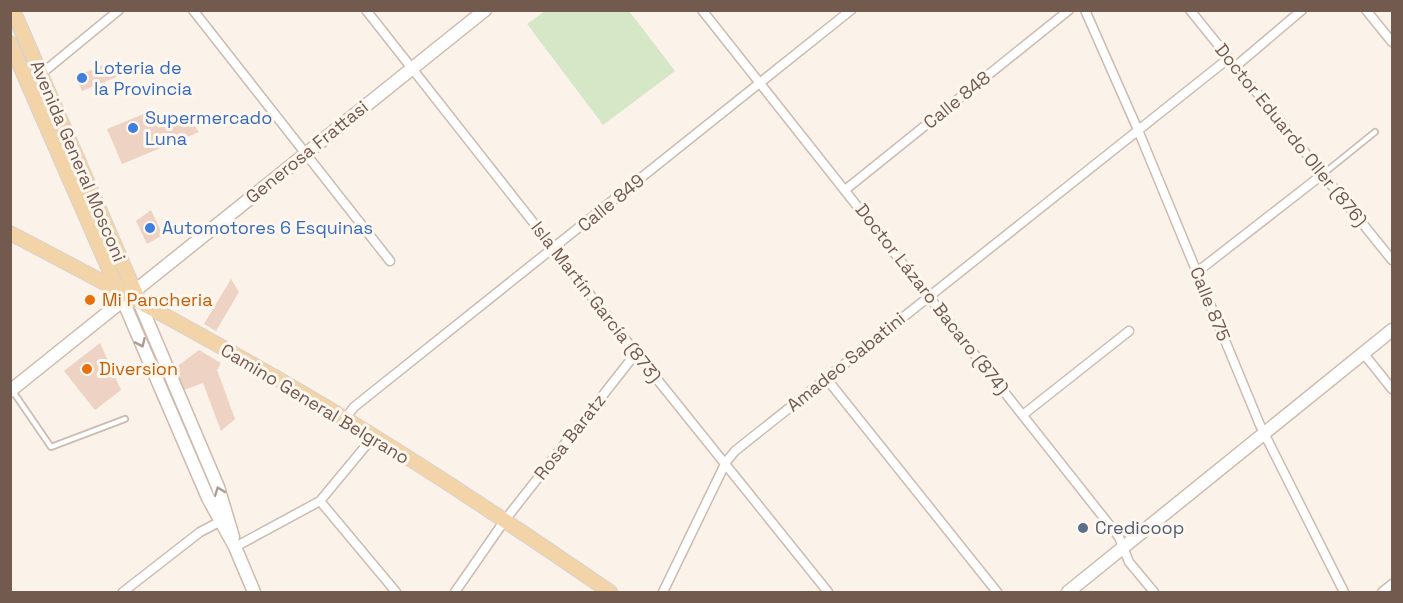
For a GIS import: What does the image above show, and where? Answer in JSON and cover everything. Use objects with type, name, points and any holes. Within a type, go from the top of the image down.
[{"type":"main road","name":"Avenida General Mosconi","points":[[13,10],[129,296],[254,592]]},
{"type":"main road","name":"Generosa Frattasi","points":[[11,390],[485,10]]},
{"type":"main road","name":"Avenida General Mosconi","points":[[10,43],[129,296]]},
{"type":"main road","name":"Camino General Belgrano","points":[[10,232],[129,296],[345,419],[505,520],[610,592]]},
{"type":"main road","points":[[1068,592],[1265,436],[1392,330]]},
{"type":"street","points":[[40,74],[119,10]]},
{"type":"street","points":[[193,10],[390,261]]},
{"type":"street","name":"Isla Martín García (873)","points":[[366,10],[828,592]]},
{"type":"street","name":"Doctor Lázaro Bacaro (874)","points":[[702,10],[1024,414],[1124,547],[1130,562],[1154,592]]},
{"type":"street","name":"Calle 849","points":[[345,419],[354,407],[851,10]]},
{"type":"street","name":"Calle 848","points":[[845,190],[1070,10]]},
{"type":"street","name":"Calle 875","points":[[1085,10],[1138,130],[1265,436],[1344,592]]},
{"type":"street","name":"Doctor Eduardo Oller (876)","points":[[1190,10],[1392,260]]},
{"type":"street","points":[[1236,66],[1302,10]]},
{"type":"street","points":[[1366,10],[1392,42]]},
{"type":"street","name":"Amadeo Sabatini","points":[[663,592],[726,462],[735,451],[1229,58]]},
{"type":"street","points":[[1197,272],[1323,174]]},
{"type":"street","points":[[1024,414],[1129,331]]},
{"type":"street","name":"Rosa Baratz","points":[[455,592],[505,520],[636,353]]},
{"type":"street","points":[[1364,354],[1392,390]]},
{"type":"street","points":[[826,378],[997,592]]},
{"type":"street","points":[[235,547],[320,501],[373,437]]},
{"type":"street","points":[[320,501],[396,592]]},
{"type":"street","points":[[123,592],[200,532],[224,519]]},
{"type":"street","points":[[1382,592],[1392,584]]},
{"type":"lane","points":[[1323,174],[1375,132]]},
{"type":"lane","points":[[11,390],[51,447],[125,419]]},
{"type":"green space","points":[[546,10],[629,11],[675,71],[603,125],[527,24]]},
{"type":"green space","points":[[10,14],[126,284],[121,283],[11,28]]},
{"type":"building","points":[[109,63],[119,76],[82,91],[76,76]]},
{"type":"building","points":[[151,111],[158,128],[187,116],[199,132],[122,164],[107,129]]},
{"type":"building","name":"Automotores 6 Esquinas","points":[[151,210],[163,235],[147,244],[136,221]]},
{"type":"building","points":[[231,279],[239,292],[216,331],[204,324]]},
{"type":"building","points":[[100,343],[121,390],[95,410],[64,371]]},
{"type":"building","points":[[199,350],[221,363],[217,370],[235,419],[221,431],[203,383],[184,390],[175,368]]},
{"type":"place","name":"Loteria de la Provincia","points":[[82,78]]},
{"type":"place","name":"Supermercado Luna","points":[[133,128]]},
{"type":"place","name":"Automotores 6 Esquinas","points":[[150,228]]},
{"type":"place","name":"Mi Pancheria","points":[[90,300]]},
{"type":"place","name":"Diversion","points":[[87,369]]},
{"type":"place","name":"Credicoop","points":[[1083,528]]}]
